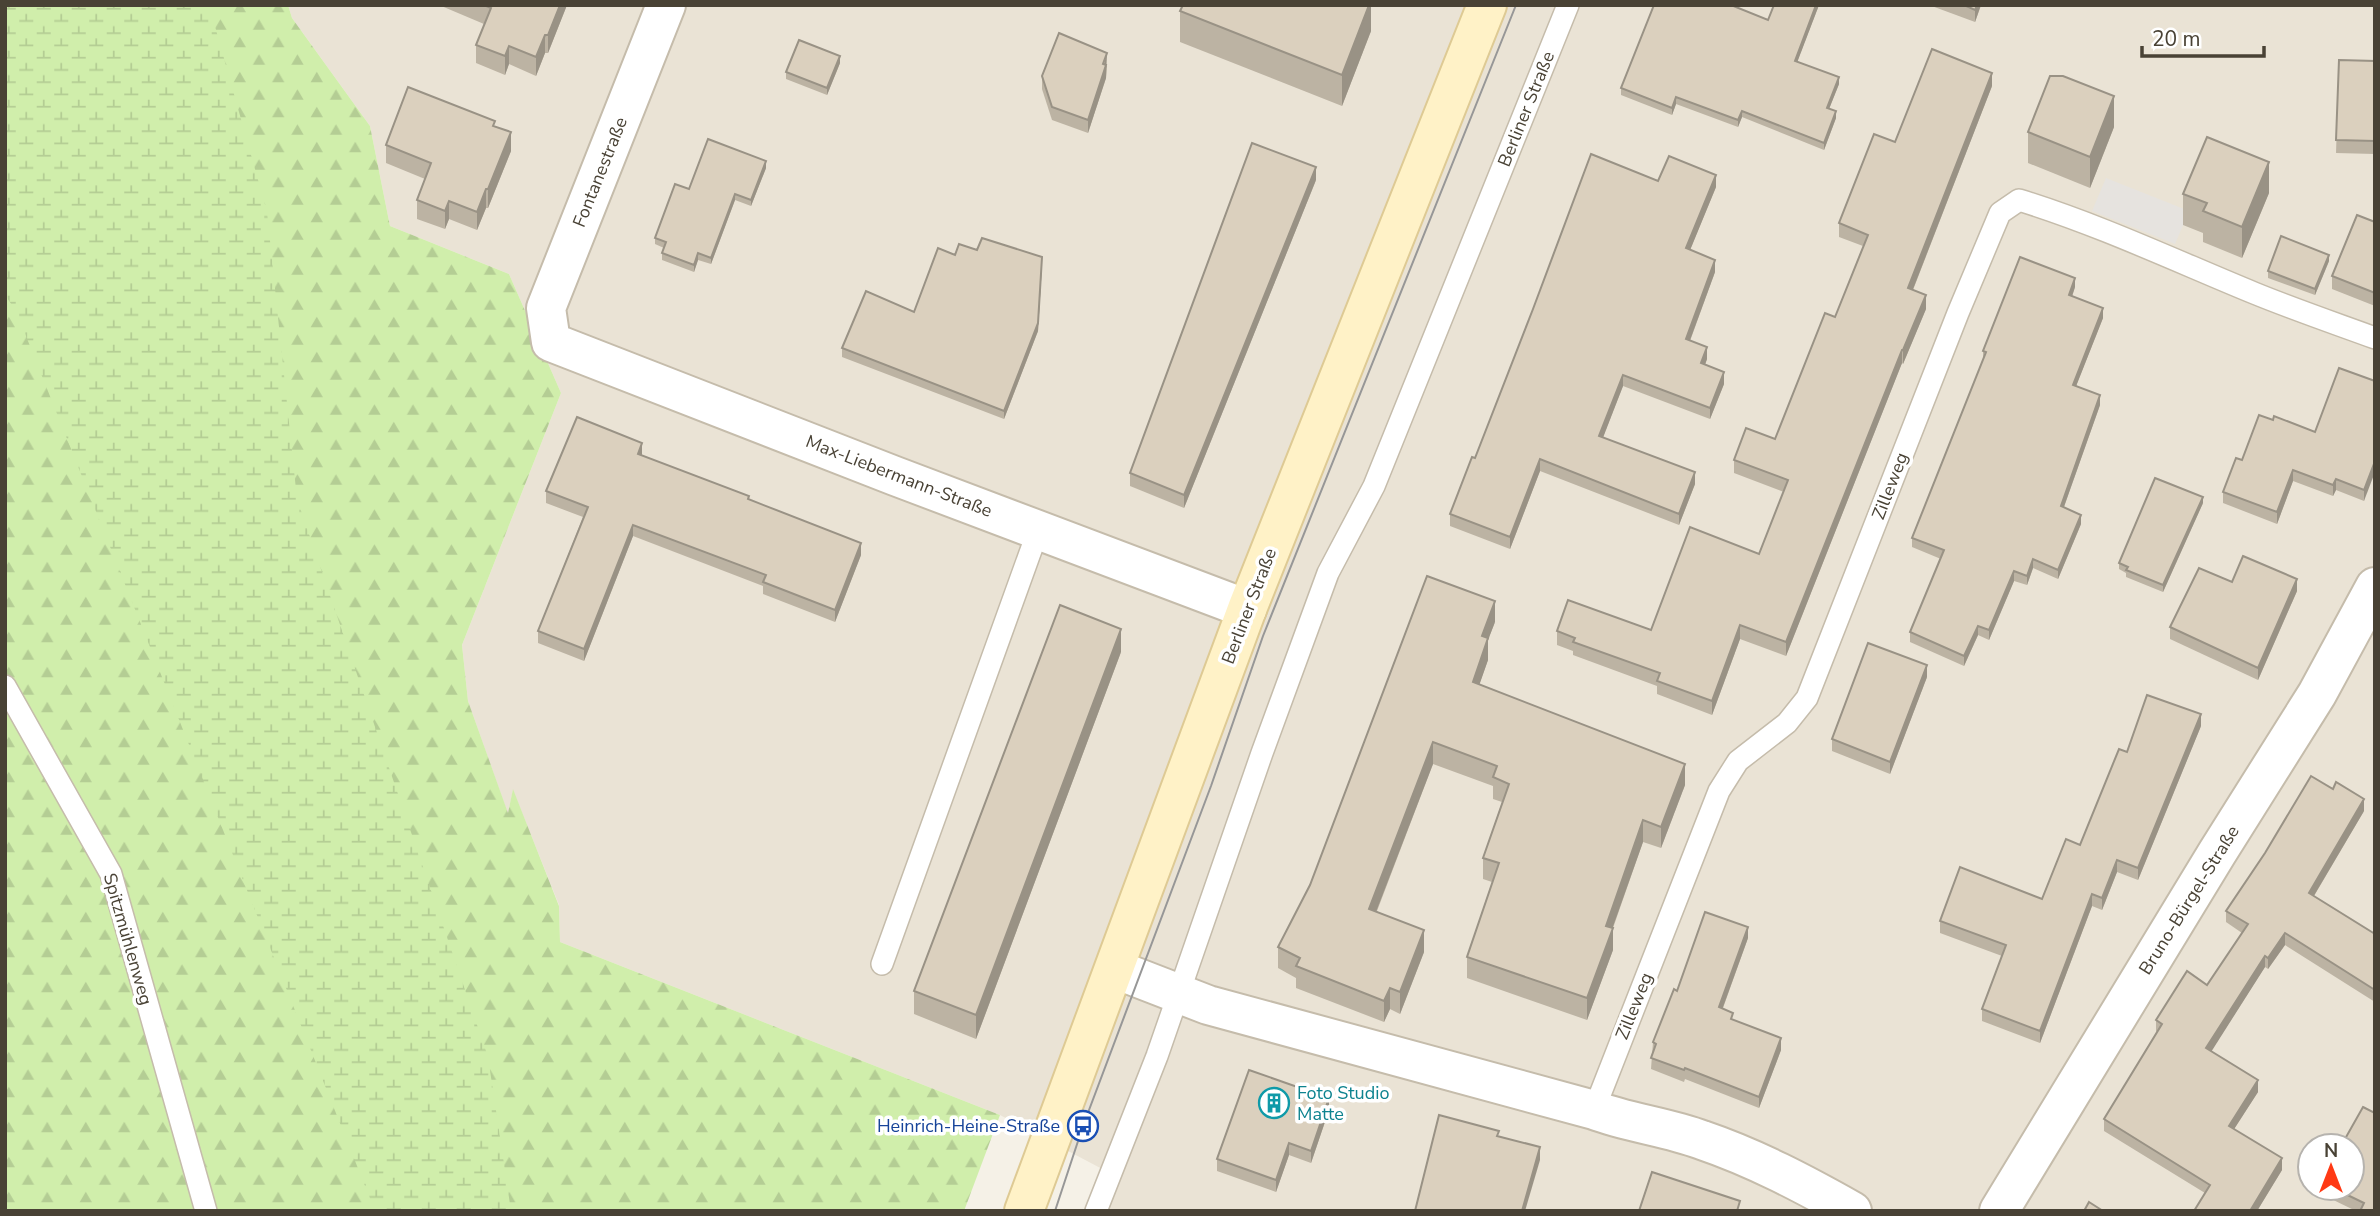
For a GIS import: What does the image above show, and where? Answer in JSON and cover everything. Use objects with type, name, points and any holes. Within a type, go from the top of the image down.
[{"type":"street","name":"Fontanestraße","points":[[551,342],[545,308],[666,5]]},
{"type":"street","name":"Berliner Straße","points":[[1024,1211],[1247,609],[1487,5]]},
{"type":"street","name":"Max-Liebermann-Straße","points":[[551,342],[1247,609]]},
{"type":"street","name":"Bruno-Bürgel-Straße","points":[[1998,1211],[2317,694],[2375,587]]},
{"type":"street","points":[[1115,969],[1208,1005],[1619,1119],[1701,1139],[1786,1175],[1852,1211]]},
{"type":"lane","name":"Berliner Straße","points":[[1096,1211],[1179,994],[1262,753],[1328,573],[1374,486],[1568,5]]},
{"type":"lane","name":"Zilleweg","points":[[1594,1110],[1719,791],[1738,761],[1787,723],[1807,698],[2000,213],[2019,200],[2051,210],[2123,236],[2256,294],[2375,338]]},
{"type":"lane","points":[[882,964],[1039,528]]},
{"type":"lane","name":"Spitzmühlenweg","points":[[5,686],[111,874],[206,1211]]},
{"type":"shaded area","points":[[288,5],[2375,5],[2375,1211],[1092,1211],[1106,1171],[1000,1115],[560,942],[559,905],[513,790],[508,814],[468,701],[462,645],[561,393],[509,274],[390,226],[370,126],[292,18]]},
{"type":"shaded area","points":[[2106,178],[2189,211],[2175,244],[2092,211]]},
{"type":"green space","points":[[5,5],[288,5],[292,18],[370,126],[390,226],[509,274],[561,393],[462,645],[468,701],[508,813],[513,789],[559,906],[560,942],[1000,1115],[964,1211],[5,1211]]},
{"type":"green space","points":[[5,5],[209,5],[267,212],[297,499],[488,1057],[511,1211],[375,1211],[16,311],[5,295]]},
{"type":"building","points":[[484,5],[560,5],[536,57],[509,46],[505,56],[476,45],[491,8]]},
{"type":"building","points":[[1183,5],[1369,5],[1342,75],[1180,11]]},
{"type":"building","points":[[1654,5],[1731,5],[1768,20],[1774,5],[1816,5],[1795,61],[1839,77],[1827,108],[1836,111],[1824,143],[1742,111],[1738,120],[1676,97],[1672,108],[1621,88]]},
{"type":"building","points":[[1964,5],[1977,5],[1975,10]]},
{"type":"building","points":[[1059,33],[1107,53],[1103,64],[1106,65],[1088,120],[1052,107],[1042,76]]},
{"type":"building","points":[[799,40],[840,56],[827,88],[786,72]]},
{"type":"building","points":[[1932,49],[1992,73],[1908,288],[1926,295],[1786,642],[1740,625],[1712,701],[1657,681],[1660,673],[1573,642],[1575,638],[1557,631],[1568,600],[1651,630],[1690,527],[1759,554],[1788,480],[1734,460],[1746,428],[1775,439],[1825,313],[1835,317],[1868,235],[1839,223],[1874,134],[1895,142]]},
{"type":"building","points":[[2339,60],[2375,61],[2375,141],[2336,140]]},
{"type":"building","points":[[2050,76],[2063,76],[2114,96],[2090,157],[2028,132]]},
{"type":"building","points":[[408,87],[495,121],[493,126],[511,132],[477,212],[449,201],[445,211],[417,200],[431,163],[386,145]]},
{"type":"building","points":[[2207,137],[2269,162],[2242,227],[2203,211],[2207,203],[2183,194]]},
{"type":"building","points":[[708,139],[766,161],[751,200],[735,194],[711,258],[698,253],[694,265],[662,253],[666,242],[655,238],[675,184],[689,189]]},
{"type":"building","points":[[1252,143],[1316,167],[1184,495],[1130,473]]},
{"type":"building","points":[[1591,154],[1658,181],[1669,156],[1716,175],[1686,248],[1715,260],[1686,339],[1707,347],[1701,363],[1724,372],[1710,408],[1623,375],[1599,436],[1695,472],[1679,514],[1540,459],[1510,537],[1450,514],[1472,457],[1475,458]]},
{"type":"building","points":[[2357,215],[2375,222],[2375,293],[2332,276]]},
{"type":"building","points":[[2281,236],[2329,255],[2315,289],[2268,271]]},
{"type":"building","points":[[982,238],[1042,257],[1038,323],[1004,411],[842,348],[866,291],[914,312],[938,248],[955,255],[959,244],[977,250]]},
{"type":"building","points":[[2020,257],[2075,278],[2069,295],[2103,308],[2073,385],[2100,395],[2061,506],[2081,515],[2058,570],[2033,559],[2027,576],[2014,571],[1989,630],[1978,626],[1964,656],[1910,632],[1944,550],[1912,538],[1986,352],[1983,351]]},
{"type":"building","points":[[2339,368],[2375,381],[2375,461],[2364,490],[2336,479],[2333,485],[2293,470],[2277,512],[2223,492],[2236,458],[2242,460],[2259,415],[2273,420],[2274,416],[2315,432]]},
{"type":"building","points":[[577,417],[642,443],[638,454],[749,496],[748,499],[861,543],[835,610],[763,582],[766,575],[633,525],[584,649],[538,631],[588,507],[546,491]]},
{"type":"building","points":[[2155,478],[2203,497],[2163,585],[2126,570],[2128,567],[2119,563]]},
{"type":"building","points":[[2243,556],[2297,579],[2258,668],[2170,627],[2199,568],[2232,582]]},
{"type":"building","points":[[1427,576],[1495,601],[1482,636],[1488,638],[1473,682],[1685,764],[1661,827],[1643,820],[1606,926],[1613,928],[1587,998],[1467,957],[1499,863],[1483,858],[1509,784],[1493,777],[1497,766],[1433,742],[1369,909],[1424,930],[1400,992],[1390,988],[1384,1001],[1296,966],[1300,958],[1278,947],[1310,885]]},
{"type":"building","points":[[1060,605],[1121,629],[976,1015],[914,991]]},
{"type":"building","points":[[1868,643],[1927,665],[1890,762],[1832,739]]},
{"type":"building","points":[[2147,695],[2201,714],[2138,868],[2117,860],[2102,898],[2092,894],[2040,1031],[1982,1009],[2006,945],[1940,921],[1960,867],[2042,899],[2066,839],[2080,845],[2119,749],[2127,752]]},
{"type":"building","points":[[2311,776],[2333,789],[2336,782],[2364,799],[2309,893],[2375,934],[2375,990],[2285,933],[2268,958],[2265,956],[2206,1048],[2258,1080],[2229,1126],[2282,1158],[2250,1211],[2194,1211],[2210,1185],[2104,1119],[2162,1024],[2156,1020],[2187,971],[2207,985],[2248,924],[2226,911]]},
{"type":"building","points":[[1705,912],[1748,927],[1719,1007],[1733,1013],[1731,1019],[1781,1038],[1759,1097],[1685,1068],[1684,1070],[1651,1058],[1656,1044],[1653,1042],[1674,989],[1677,991]]},
{"type":"building","points":[[1249,1070],[1329,1098],[1311,1151],[1289,1143],[1276,1180],[1217,1159]]},
{"type":"building","points":[[2363,1107],[2375,1113],[2375,1211],[2360,1211],[2364,1203],[2362,1202],[2366,1202],[2366,1132],[2349,1132]]},
{"type":"building","points":[[1439,1115],[1499,1131],[1497,1136],[1540,1147],[1522,1211],[1415,1211]]},
{"type":"building","points":[[1652,1172],[1740,1201],[1737,1211],[1639,1211]]},
{"type":"building","points":[[2089,1202],[2103,1211],[2084,1211]]},
{"type":"tram line","points":[[1055,1211],[1083,1126],[1211,786],[1263,636],[1516,5]]},
{"type":"place","name":"Foto Studio Matte","points":[[1274,1103]]},
{"type":"place","name":"Heinrich-Heine-Straße","points":[[1083,1126]]}]
